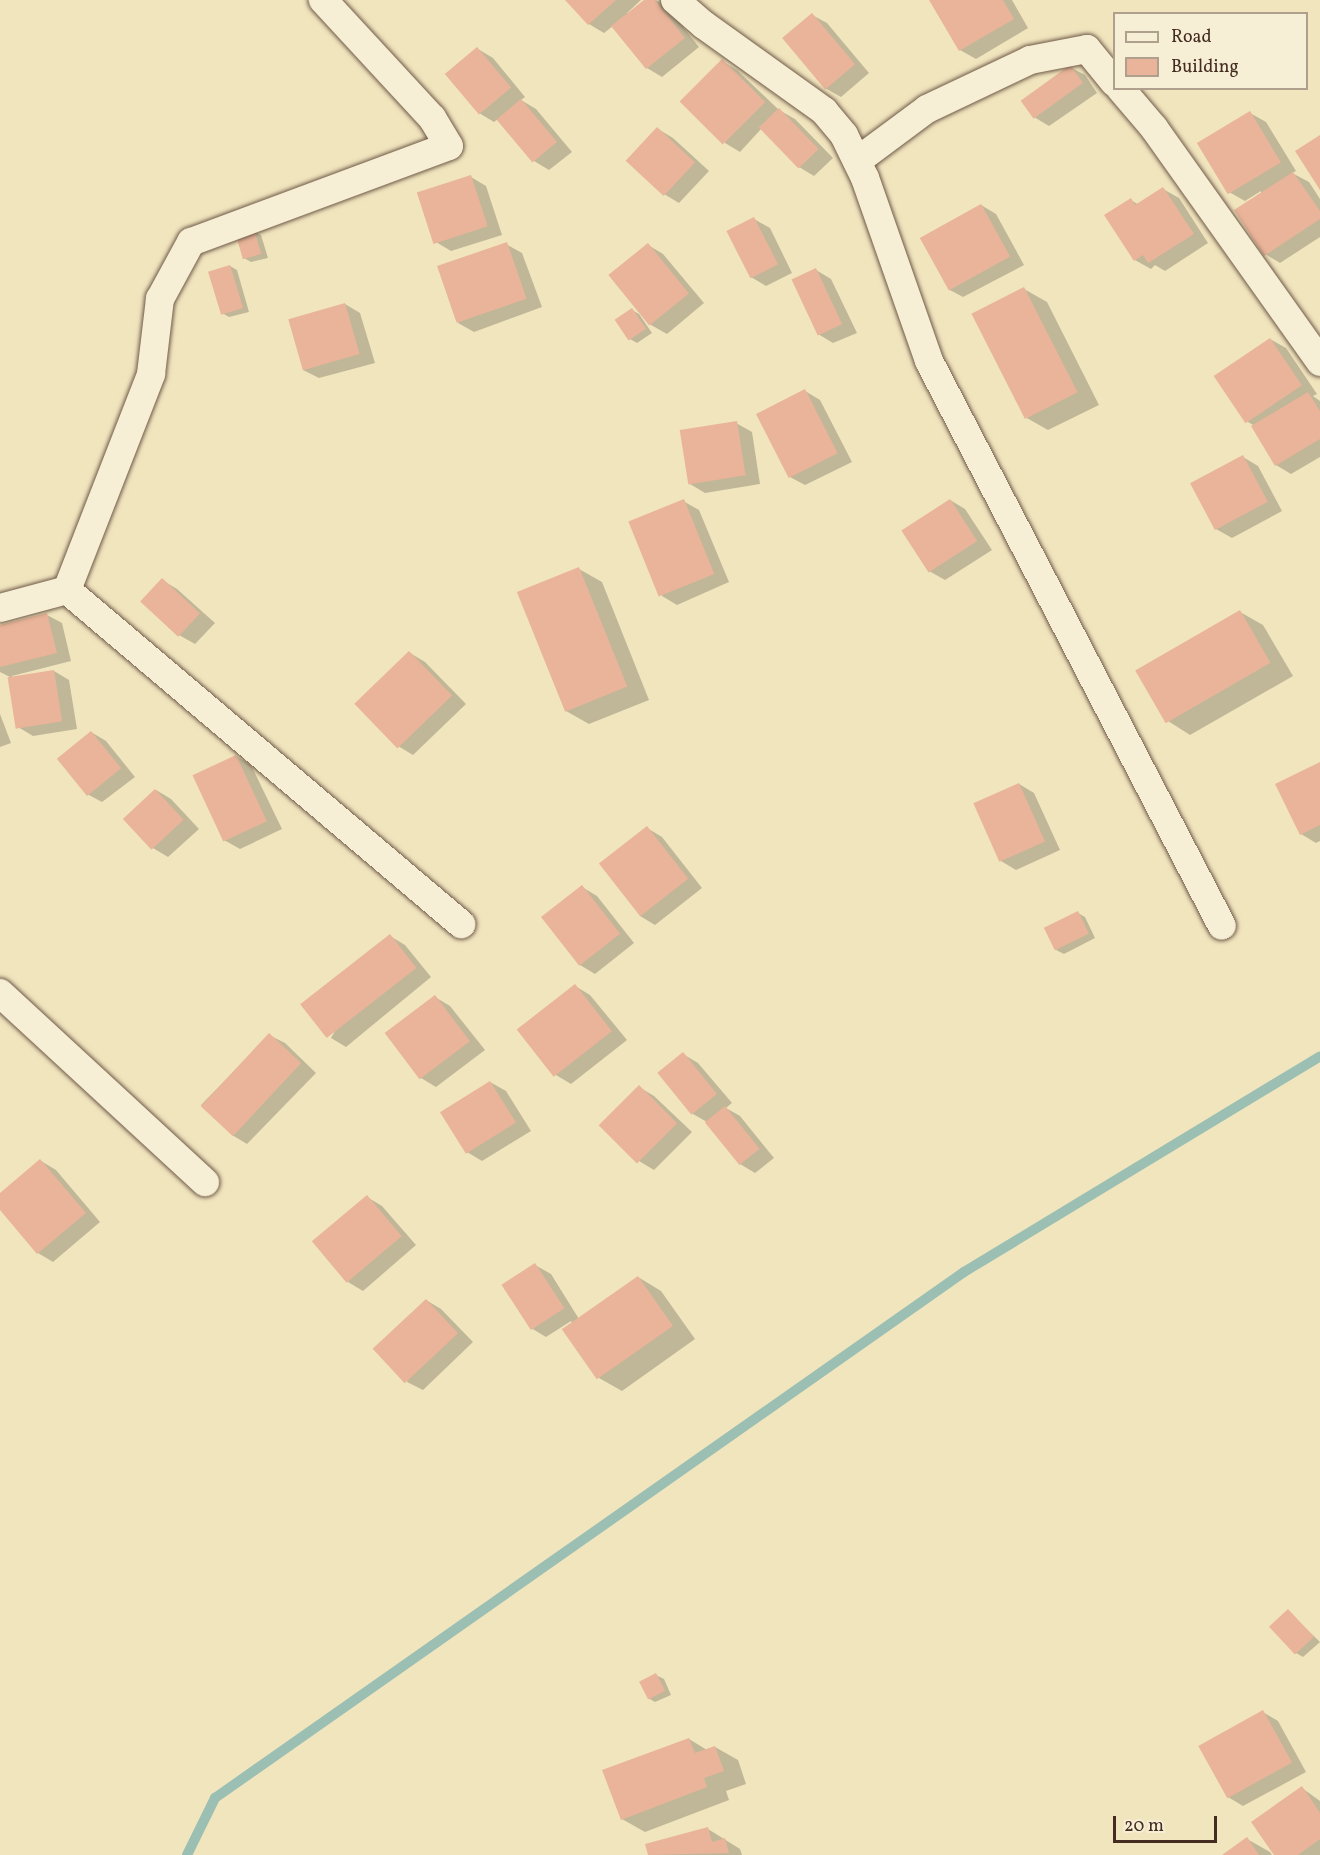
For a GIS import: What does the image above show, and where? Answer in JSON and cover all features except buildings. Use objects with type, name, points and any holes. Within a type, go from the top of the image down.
[{"type":"street","points":[[67,590],[151,374],[160,299],[191,242],[449,146],[432,118],[323,0]]},
{"type":"street","points":[[675,0],[704,25],[824,111],[844,135],[865,178],[929,361],[1059,615],[1159,799],[1222,926]]},
{"type":"street","points":[[857,161],[927,109],[1030,60],[1086,49],[1113,81]]},
{"type":"street","points":[[1122,90],[1154,128],[1320,362]]},
{"type":"street","points":[[0,608],[67,590]]},
{"type":"street","points":[[67,590],[461,924]]},
{"type":"street","points":[[0,993],[205,1182]]},
{"type":"waterway","points":[[187,1855],[215,1798],[964,1272],[1320,1056]]}]
